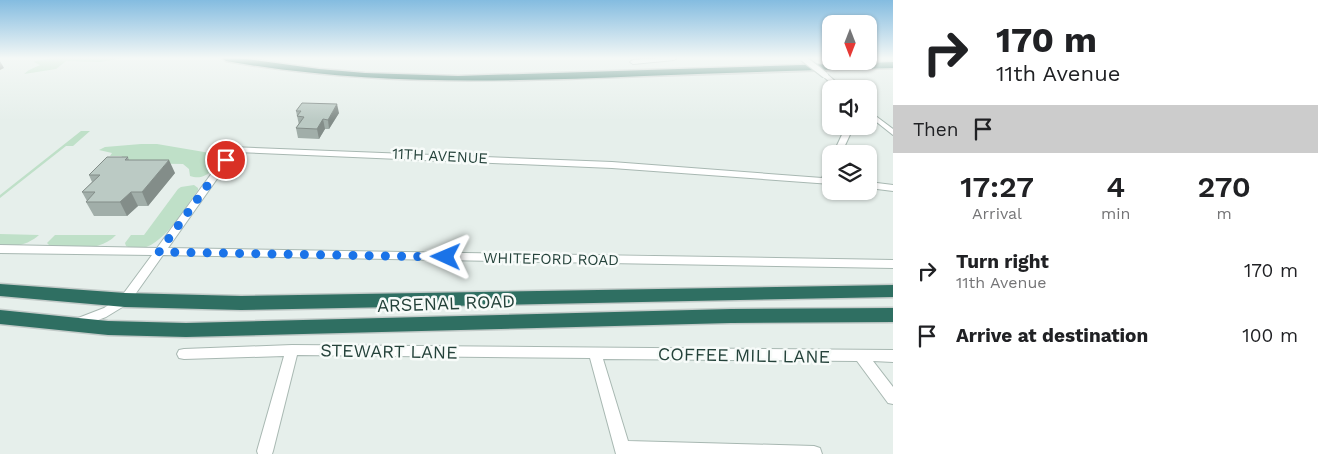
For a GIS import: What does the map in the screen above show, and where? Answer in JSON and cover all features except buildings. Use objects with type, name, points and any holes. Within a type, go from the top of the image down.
[{"type":"highway","points":[[426,79],[499,79]]},
{"type":"highway","name":"ARSENAL ROAD","points":[[0,290],[125,300],[242,303],[893,291]]},
{"type":"highway","name":"ARSENAL ROAD","points":[[0,317],[70,325],[186,330],[731,316],[893,315]]},
{"type":"street","points":[[877,119],[893,133]]},
{"type":"street","name":"11TH AVENUE","points":[[125,300],[234,149],[612,164],[822,180]]},
{"type":"street","points":[[877,186],[893,188]]},
{"type":"street","name":"WHITEFORD ROAD","points":[[0,249],[893,264]]},
{"type":"street","points":[[70,325],[102,315],[125,300]]},
{"type":"street","points":[[265,451],[292,350]]},
{"type":"street","name":"STEWART LANE","points":[[184,354],[292,350],[595,354]]},
{"type":"street","points":[[595,354],[623,451],[814,454]]},
{"type":"street","name":"COFFEE MILL LANE","points":[[595,354],[893,356]]},
{"type":"street","points":[[861,356],[893,398]]},
{"type":"green space","points":[[81,131],[90,131],[73,146],[66,146],[0,198],[0,195]]},
{"type":"green space","points":[[157,144],[210,153],[221,150],[225,153],[211,172],[202,177],[196,177],[190,176],[189,169],[183,164],[123,163],[120,160],[122,156],[110,156],[112,153],[99,150],[105,147]]},
{"type":"green space","points":[[194,185],[198,190],[177,220],[158,240],[148,247],[137,249],[126,246],[125,243],[131,235],[144,235],[178,189]]},
{"type":"green space","points":[[0,234],[39,235],[21,245],[0,246]]},
{"type":"green space","points":[[55,235],[116,235],[109,241],[94,247],[77,248],[51,247],[47,243]]},
{"type":"route","points":[[226,160],[159,252],[446,257]]}]
